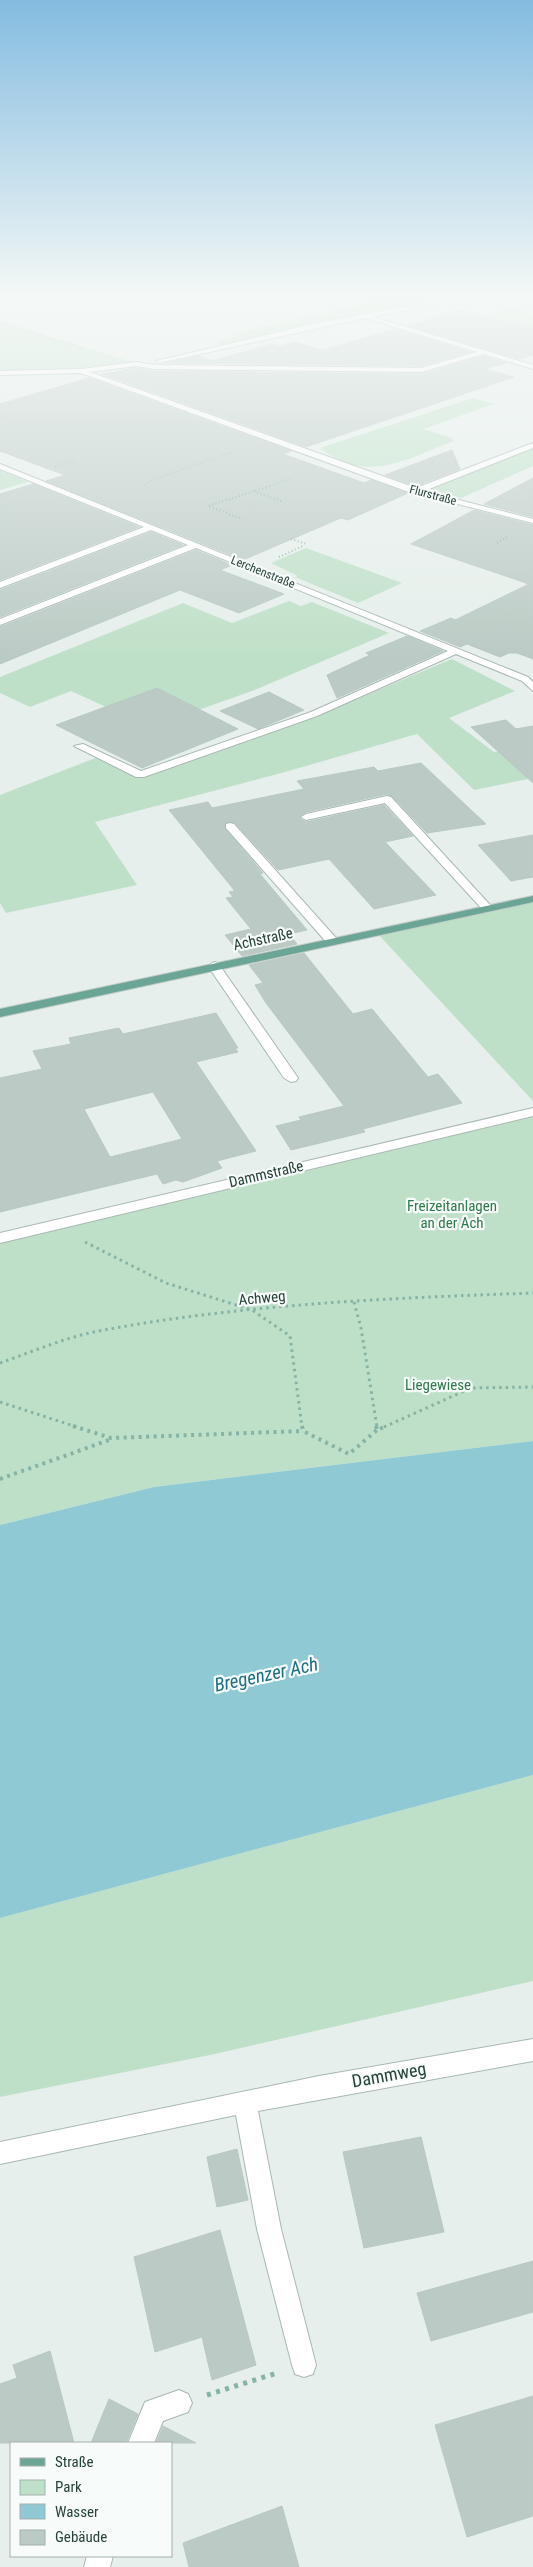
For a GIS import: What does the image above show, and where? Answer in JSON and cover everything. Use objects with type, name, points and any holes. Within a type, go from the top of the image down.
[{"type":"main road","name":"Achstraße","points":[[0,1013],[533,899]]},
{"type":"street","name":"Flurstraße","points":[[213,418],[416,490],[533,521]]},
{"type":"street","points":[[416,490],[533,445]]},
{"type":"street","name":"Lerchenstraße","points":[[0,466],[456,651],[529,677]]},
{"type":"street","points":[[0,584],[152,527]]},
{"type":"street","points":[[0,622],[197,545]]},
{"type":"street","points":[[79,746],[140,775],[314,714],[456,651]]},
{"type":"street","points":[[529,677],[533,688]]},
{"type":"street","points":[[306,817],[387,799],[487,908]]},
{"type":"street","points":[[230,826],[332,941]]},
{"type":"street","points":[[214,966],[291,1078]]},
{"type":"street","name":"Dammstraße","points":[[0,1238],[533,1112]]},
{"type":"street","name":"Dammweg","points":[[0,2153],[319,2087],[533,2050]]},
{"type":"street","points":[[246,2103],[269,2228],[304,2365]]},
{"type":"street","points":[[141,2442],[154,2411],[179,2403]]},
{"type":"path","points":[[144,485],[152,480],[240,450],[245,450]]},
{"type":"path","points":[[240,518],[208,506],[290,479]]},
{"type":"path","points":[[254,491],[283,502]]},
{"type":"path","points":[[291,539],[307,544]]},
{"type":"path","points":[[279,557],[303,546]]},
{"type":"path","points":[[51,1225],[166,1283],[252,1310],[290,1336],[303,1431]]},
{"type":"path","name":"Achweg","points":[[0,1364],[50,1345],[103,1330],[252,1310],[354,1302],[533,1293]]},
{"type":"path","points":[[354,1302],[361,1328],[378,1430]]},
{"type":"path","points":[[0,1479],[115,1438],[303,1431],[349,1454],[378,1430],[471,1388],[533,1387]]},
{"type":"path","points":[[0,1402],[115,1438]]},
{"type":"path","points":[[179,2403],[304,2365]]},
{"type":"green space","points":[[412,418],[455,418],[423,429],[452,438],[454,441],[403,461],[387,465],[371,467],[354,465],[338,459],[320,448]]},
{"type":"green space","points":[[533,448],[533,466],[461,498],[428,489]]},
{"type":"green space","points":[[0,470],[28,482],[0,490]]},
{"type":"green space","points":[[306,548],[402,583],[358,603],[295,577],[298,576],[271,563]]},
{"type":"green space","points":[[289,601],[301,606],[312,602],[389,633],[252,691],[150,727],[71,691],[30,707],[0,693],[0,677],[183,603],[232,623]]},
{"type":"green space","points":[[452,659],[515,691],[449,718],[494,752],[533,745],[533,778],[474,790],[417,734],[285,772],[95,822],[137,885],[6,913],[0,903],[0,795],[98,757],[141,775],[316,716]]},
{"type":"green space","points":[[533,900],[533,1101],[377,933]]},
{"type":"green space","points":[[533,1112],[533,1441],[154,1487],[0,1525],[0,1238]]},
{"type":"green space","points":[[533,1775],[533,1981],[215,2054],[0,2097],[0,1918]]},
{"type":"water","name":"Bregenzer Ach","points":[[533,1441],[533,1775],[0,1918],[0,1525],[154,1487]]},
{"type":"building","points":[[0,418],[199,418],[291,451],[283,454],[364,483],[371,480],[408,493],[348,520],[341,518],[243,560],[46,481],[65,475],[0,451]]},
{"type":"building","points":[[224,418],[393,418],[306,447]]},
{"type":"building","points":[[452,450],[460,469],[416,486],[385,475]]},
{"type":"building","points":[[533,478],[533,517],[484,504]]},
{"type":"building","points":[[33,484],[139,527],[0,580],[0,494]]},
{"type":"building","points":[[474,510],[533,525],[533,659],[517,653],[509,653],[500,657],[467,644],[460,647],[420,631],[451,618],[455,620],[529,584],[411,544]]},
{"type":"building","points":[[151,532],[183,545],[0,617],[0,590]]},
{"type":"building","points":[[196,550],[232,565],[220,570],[284,594],[239,613],[180,590],[0,664],[0,627]]},
{"type":"building","points":[[407,636],[443,651],[337,698],[327,675],[370,655],[366,653]]},
{"type":"building","points":[[157,688],[238,729],[142,768],[56,725]]},
{"type":"building","points":[[269,692],[304,710],[258,729],[220,711]]},
{"type":"building","points":[[506,720],[516,729],[533,726],[533,783],[471,727]]},
{"type":"building","points":[[421,763],[486,824],[427,833],[392,796],[387,794],[306,812],[299,818],[306,822],[384,805],[413,836],[385,842],[436,895],[374,909],[329,859],[278,870],[235,823],[225,823],[225,829],[263,873],[260,874],[307,930],[289,934],[297,944],[242,956],[225,935],[251,929],[226,898],[233,897],[229,892],[235,891],[169,810],[208,802],[212,808],[304,789],[297,781],[374,767],[378,771]]},
{"type":"building","points":[[533,835],[533,877],[511,881],[478,845]]},
{"type":"building","points":[[304,953],[353,1014],[372,1009],[428,1077],[438,1074],[462,1103],[363,1129],[365,1132],[291,1150],[276,1126],[301,1120],[299,1117],[344,1106],[266,1003],[255,985],[263,983],[249,965]]},
{"type":"building","points":[[216,1013],[238,1048],[235,1048],[238,1052],[196,1062],[256,1151],[217,1161],[222,1168],[183,1182],[176,1180],[163,1184],[157,1174],[0,1212],[0,1078],[42,1069],[33,1051],[71,1044],[69,1038],[119,1028],[123,1034]],"holes":[[[153,1092],[182,1139],[110,1157],[84,1109]]]},
{"type":"building","points":[[421,2137],[444,2232],[364,2248],[343,2152]]},
{"type":"building","points":[[237,2149],[248,2200],[217,2207],[207,2157]]},
{"type":"building","points":[[220,2230],[256,2365],[212,2380],[202,2337],[155,2352],[134,2257]]},
{"type":"building","points":[[533,2261],[533,2312],[431,2341],[417,2293]]},
{"type":"building","points":[[50,2351],[74,2442],[0,2443],[0,2384],[17,2378],[13,2365]]},
{"type":"building","points":[[533,2396],[533,2516],[467,2537],[435,2425]]},
{"type":"building","points":[[109,2399],[138,2414],[126,2442],[91,2442]]},
{"type":"building","points":[[163,2426],[196,2443],[172,2443],[156,2442]]},
{"type":"building","points":[[282,2506],[299,2567],[189,2567],[183,2543]]},
{"type":"park label","name":"Freizeitanlagen an der Ach","points":[[452,1214]]},
{"type":"park label","name":"Liegewiese","points":[[438,1385]]}]
